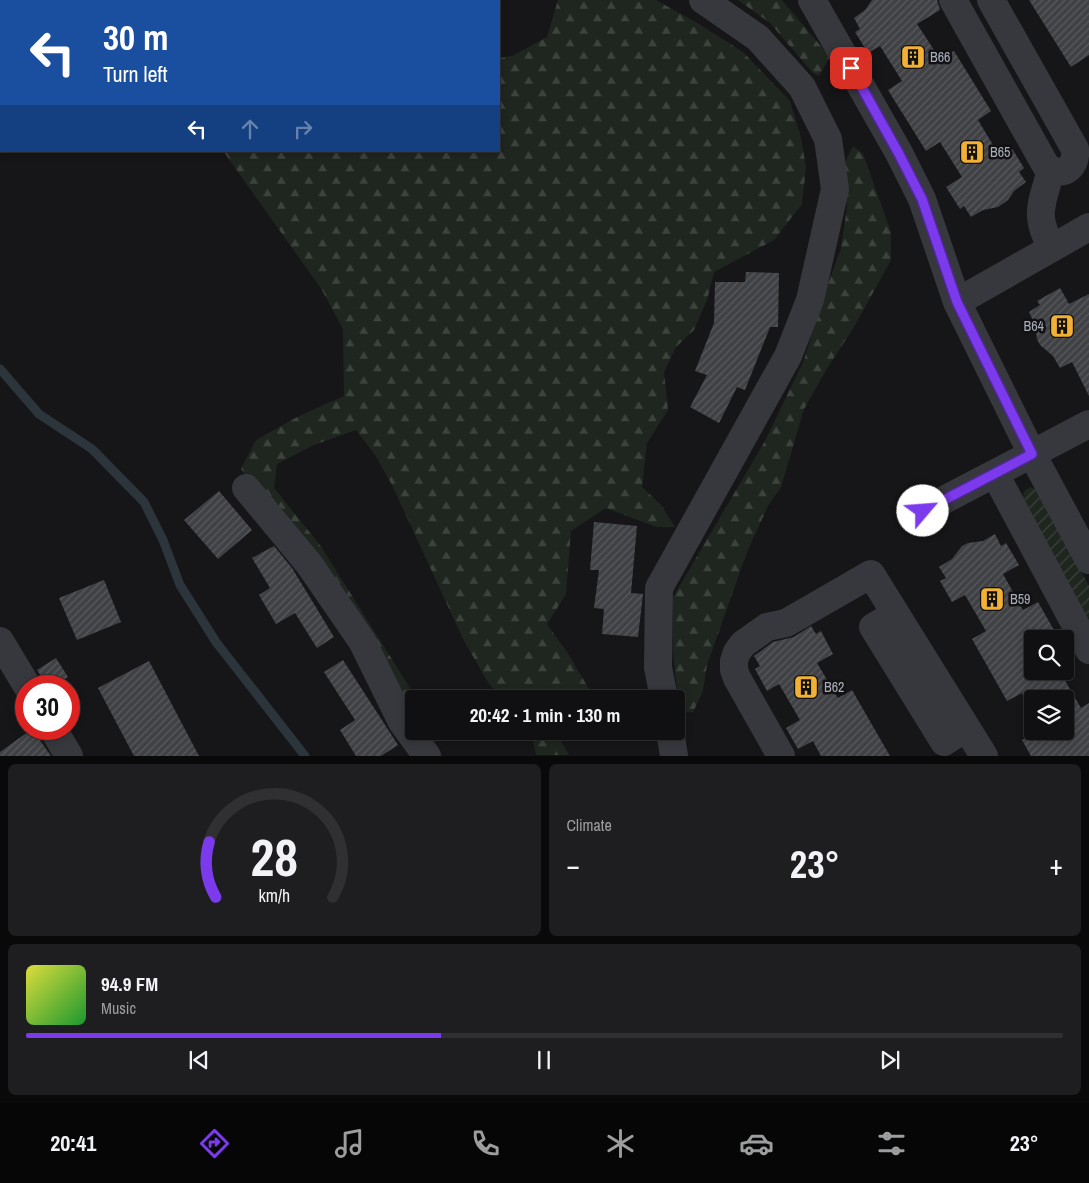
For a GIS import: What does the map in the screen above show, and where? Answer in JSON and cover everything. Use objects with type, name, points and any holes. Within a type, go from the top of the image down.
[{"type":"street","points":[[662,690],[658,667],[659,588],[788,356],[810,300],[835,189],[828,139],[802,87],[758,38],[703,0]]},
{"type":"street","points":[[812,0],[918,191],[940,248],[957,302],[1032,454],[1089,560]]},
{"type":"street","points":[[953,0],[1046,166],[1051,170],[1064,171],[1070,168],[1074,162],[1075,149],[991,0]]},
{"type":"street","points":[[1051,170],[1040,214],[1043,233],[1052,248]]},
{"type":"street","points":[[957,302],[1089,227]]},
{"type":"street","points":[[923,511],[1089,424]]},
{"type":"street","points":[[994,474],[1089,650]]},
{"type":"street","points":[[246,488],[309,564],[356,634],[402,722],[427,756]]},
{"type":"street","points":[[781,756],[737,678],[734,670],[737,652],[743,644],[767,627],[786,623],[871,574],[895,614],[873,627],[939,734],[944,742],[966,728],[984,756]]},
{"type":"street","points":[[0,642],[20,675]]},
{"type":"street","points":[[60,740],[69,756]]},
{"type":"street","points":[[671,740],[674,756]]},
{"type":"green space","points":[[558,0],[656,0],[743,52],[790,101],[801,138],[806,167],[802,204],[774,240],[714,272],[707,300],[694,330],[676,347],[664,372],[668,410],[647,443],[642,487],[661,505],[675,527],[656,527],[606,508],[571,531],[566,594],[547,624],[567,652],[590,690],[494,690],[464,641],[392,485],[375,455],[356,430],[314,445],[277,464],[274,488],[320,545],[411,690],[405,690],[405,709],[310,557],[241,469],[256,440],[299,416],[344,396],[343,329],[322,290],[224,152],[500,152],[500,58],[512,56],[547,37]]},
{"type":"green space","points":[[738,0],[782,0],[830,57],[819,76],[813,73],[770,23]]},
{"type":"green space","points":[[853,146],[863,154],[891,232],[891,260],[854,327],[804,409],[781,487],[768,506],[747,552],[707,665],[703,691],[693,712],[685,713],[685,690],[677,690],[673,651],[673,597],[765,441],[804,360],[841,248],[847,207],[845,162]]},
{"type":"green space","points":[[1030,487],[1038,490],[1089,586],[1089,625],[1023,497],[1024,491]]},
{"type":"green space","points":[[533,740],[560,740],[569,755],[536,755]]},
{"type":"building","points":[[872,0],[937,0],[940,10],[917,24],[940,59],[954,51],[991,111],[978,120],[999,155],[1011,147],[1024,168],[1019,172],[1026,182],[998,207],[983,210],[971,217],[964,206],[960,209],[946,187],[962,177],[940,142],[926,151],[888,90],[902,81],[880,46],[868,53],[855,32],[860,29],[854,18],[865,10]]},
{"type":"building","points":[[1029,0],[1089,0],[1089,55],[1071,67]]},
{"type":"building","points":[[746,272],[779,273],[778,327],[770,327],[745,390],[737,387],[719,423],[690,407],[707,375],[695,371],[714,323],[715,282],[745,282]]},
{"type":"building","name":"B64","points":[[1060,288],[1069,304],[1089,294],[1089,396],[1072,362],[1060,368],[1053,356],[1040,345],[1035,325],[1029,312],[1040,305],[1037,301]]},
{"type":"building","points":[[219,491],[252,530],[218,559],[184,520]]},
{"type":"building","points":[[594,522],[637,526],[631,593],[643,594],[638,637],[602,634],[604,609],[594,608],[599,570],[590,570]]},
{"type":"building","name":"B59","points":[[995,534],[1001,546],[1006,543],[1019,565],[1003,574],[1023,610],[1038,602],[1054,630],[1024,630],[1024,680],[1065,680],[1070,690],[1024,690],[1024,697],[1022,693],[1007,701],[972,639],[986,631],[965,595],[952,602],[940,581],[946,578],[939,567],[952,559],[962,546],[968,543],[983,541]]},
{"type":"building","points":[[274,546],[292,568],[334,637],[317,648],[295,613],[276,624],[259,595],[270,588],[252,558]]},
{"type":"building","points":[[104,580],[121,622],[77,640],[59,598]]},
{"type":"building","name":"B62","points":[[811,626],[816,634],[821,631],[833,654],[817,663],[838,698],[852,690],[890,756],[821,756],[813,741],[798,749],[786,728],[800,720],[779,684],[767,691],[755,669],[760,666],[754,656],[773,642],[794,637]]},
{"type":"building","points":[[56,658],[67,675],[40,675],[37,670]]},
{"type":"building","points":[[343,660],[398,745],[381,756],[356,756],[340,730],[355,720],[324,672]]},
{"type":"building","points":[[149,661],[199,756],[134,756],[98,688]]},
{"type":"building","name":"B59","points":[[1074,696],[1081,708],[1089,703],[1089,756],[1031,756],[1022,740],[1074,740]]},
{"type":"building","points":[[17,740],[40,740],[51,756],[0,756],[0,752]]},
{"type":"waterway","points":[[0,369],[39,414],[92,449],[144,502],[163,540],[180,585],[216,642],[305,756]]},
{"type":"place","name":"B66","points":[[913,57]]},
{"type":"place","name":"B65","points":[[972,152]]},
{"type":"place","name":"B64","points":[[1062,326]]},
{"type":"place","name":"B59","points":[[992,599]]},
{"type":"place","name":"B62","points":[[806,687]]},
{"type":"route","points":[[851,68],[922,199],[957,302],[1032,454],[923,511]]}]
